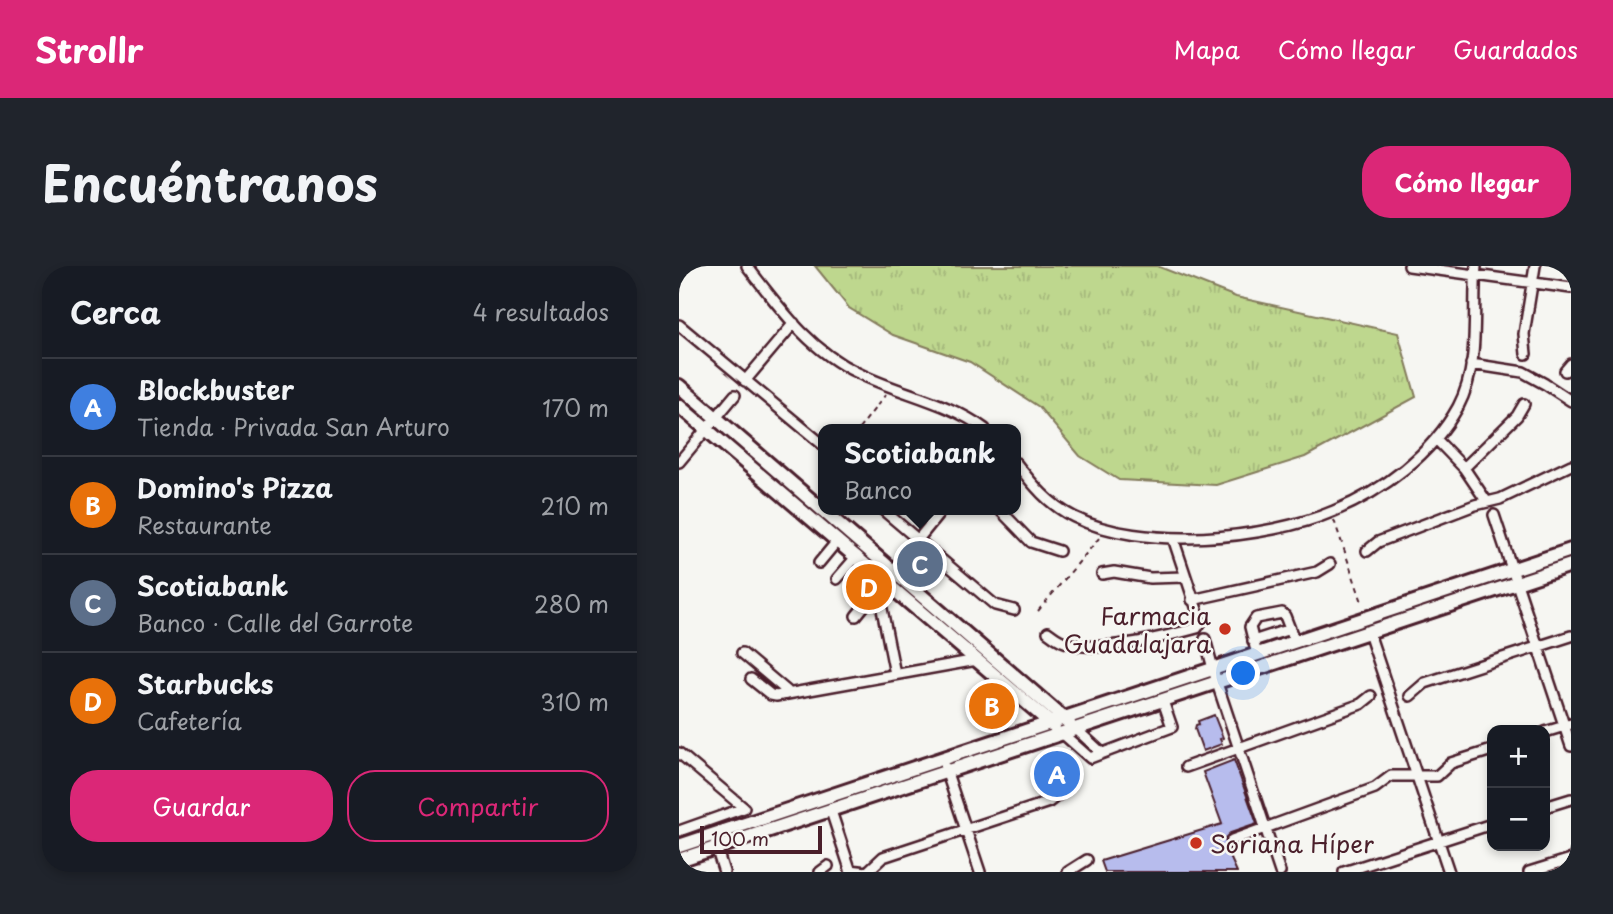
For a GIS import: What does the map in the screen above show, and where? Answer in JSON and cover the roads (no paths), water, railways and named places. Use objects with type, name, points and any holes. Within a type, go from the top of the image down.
[{"type":"main road","points":[[679,386],[885,580],[1077,730]]},
{"type":"main road","points":[[679,406],[1063,734]]},
{"type":"main road","points":[[679,860],[714,841],[943,760],[1571,551]]},
{"type":"main road","points":[[679,846],[714,841],[831,811],[1571,565]]},
{"type":"street","points":[[747,266],[813,344],[836,362],[891,388],[946,406],[978,424]]},
{"type":"street","points":[[1409,266],[1475,271],[1571,288]]},
{"type":"street","points":[[1526,354],[1524,334],[1535,266]]},
{"type":"street","points":[[1021,469],[1042,495],[1057,507],[1085,522],[1173,538],[1268,530],[1332,512],[1380,487],[1405,468],[1436,439],[1458,406],[1471,364],[1475,271]]},
{"type":"street","points":[[745,381],[794,323]]},
{"type":"street","points":[[679,325],[818,441]]},
{"type":"street","points":[[1471,364],[1523,372],[1571,401]]},
{"type":"street","points":[[679,462],[735,395]]},
{"type":"street","points":[[1464,468],[1517,416],[1524,404]]},
{"type":"street","points":[[1436,439],[1464,468],[1487,502]]},
{"type":"street","points":[[1367,551],[1378,542],[1500,499],[1571,465]]},
{"type":"street","points":[[889,515],[995,605],[1014,610]]},
{"type":"street","points":[[856,617],[938,515]]},
{"type":"street","points":[[1005,515],[1031,542],[1059,551]]},
{"type":"street","points":[[1494,515],[1568,725],[1571,746]]},
{"type":"street","points":[[1048,632],[1063,642],[1102,645],[1147,641],[1197,628],[1201,622],[1173,538]]},
{"type":"street","points":[[819,562],[838,540]]},
{"type":"street","points":[[837,579],[857,556]]},
{"type":"street","points":[[1192,600],[1317,572],[1330,564]]},
{"type":"street","points":[[1102,574],[1114,572],[1150,578],[1185,577]]},
{"type":"street","points":[[885,580],[895,674]]},
{"type":"street","points":[[1257,655],[1249,627],[1256,618],[1282,613],[1295,642]]},
{"type":"street","points":[[1253,641],[1290,629]]},
{"type":"street","points":[[1369,633],[1449,872]]},
{"type":"street","points":[[1411,696],[1425,683],[1571,636]]},
{"type":"street","points":[[1205,639],[1280,872]]},
{"type":"street","points":[[742,653],[787,691]]},
{"type":"street","points":[[751,679],[776,696],[977,660]]},
{"type":"street","points":[[1186,767],[1361,704],[1371,696]]},
{"type":"street","points":[[1063,734],[1090,758],[1172,727],[1163,701]]},
{"type":"street","points":[[1550,731],[1568,725]]},
{"type":"street","points":[[1077,730],[1102,753]]},
{"type":"street","points":[[1232,841],[1375,788],[1391,776],[1437,776],[1451,763],[1487,752]]},
{"type":"street","points":[[679,753],[744,808],[679,831]]},
{"type":"street","points":[[943,760],[980,872]]},
{"type":"street","points":[[831,811],[851,871],[867,872],[883,857],[1049,802],[1063,791]]},
{"type":"street","points":[[1550,805],[1571,799]]},
{"type":"street","points":[[1344,872],[1487,826]]},
{"type":"street","points":[[714,841],[724,872]]},
{"type":"street","points":[[1529,872],[1571,859]]},
{"type":"street","points":[[1068,872],[1087,860]]},
{"type":"place","name":"Scotiabank","points":[[920,564]]},
{"type":"place","name":"Starbucks","points":[[869,587]]},
{"type":"place","name":"Farmacia Guadalajara","points":[[1225,629]]},
{"type":"place","name":"Domino's Pizza","points":[[992,706]]},
{"type":"place","name":"Blockbuster","points":[[1057,774]]},
{"type":"place","name":"Soriana Híper","points":[[1196,843]]}]
